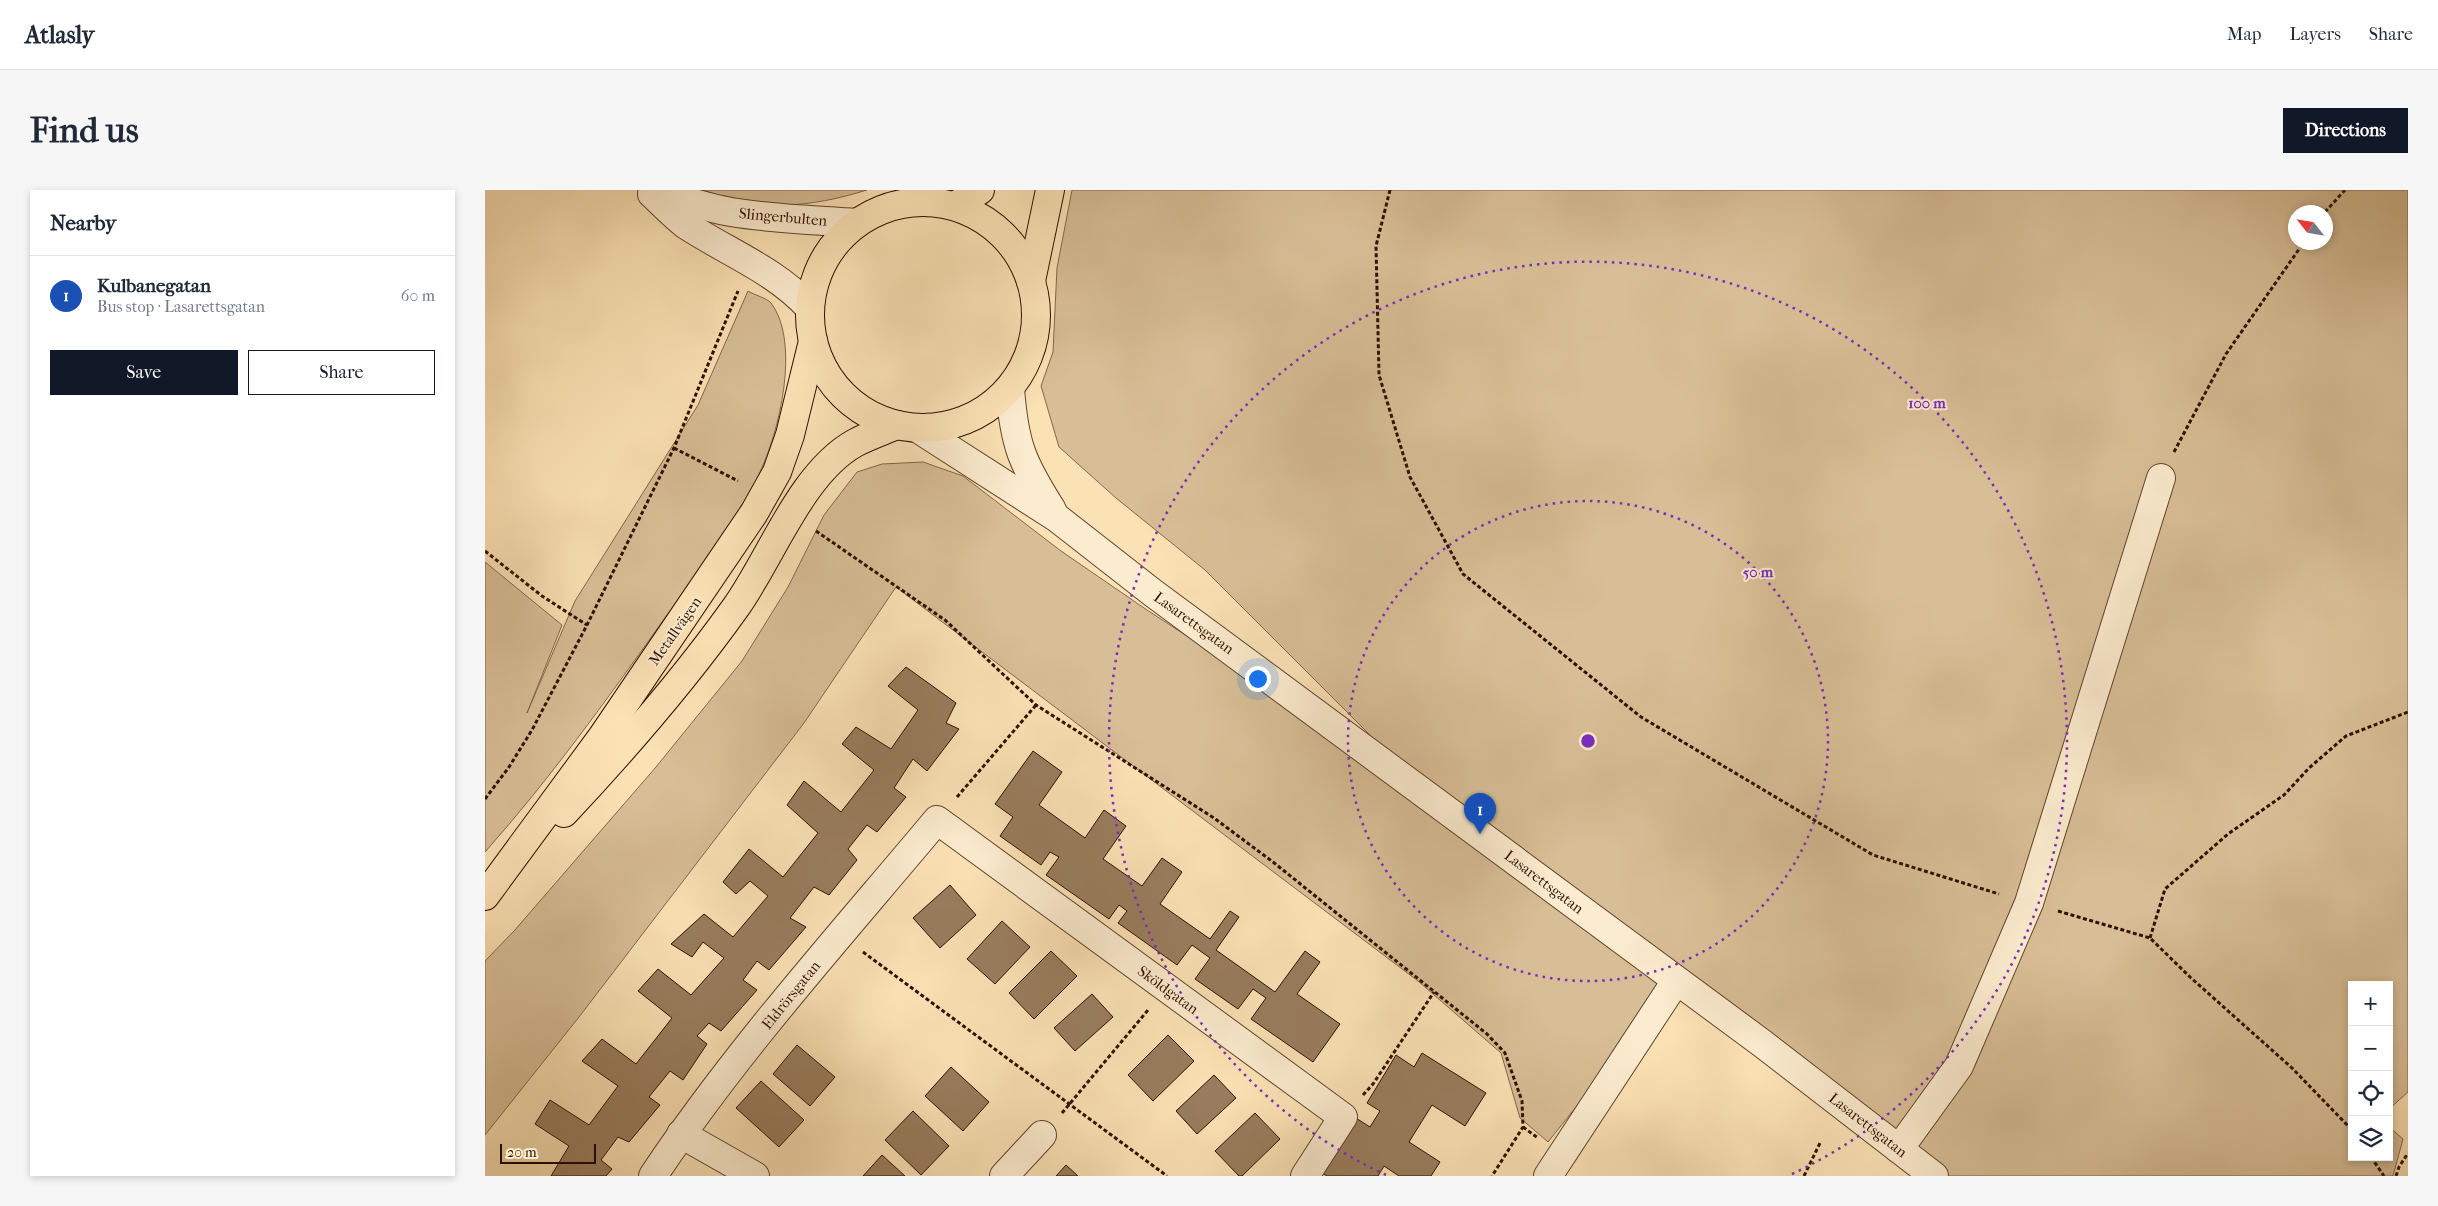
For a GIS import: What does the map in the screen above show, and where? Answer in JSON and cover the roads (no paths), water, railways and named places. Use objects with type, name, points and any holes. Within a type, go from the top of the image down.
[{"type":"main road","points":[[955,206],[980,190]]},
{"type":"main road","points":[[1031,281],[1050,190]]},
{"type":"main road","points":[[935,202],[955,206],[989,222],[1015,248],[1031,281],[1036,318],[1034,337],[1029,356],[1010,388],[995,403],[958,423],[907,427],[865,412],[843,395],[819,361],[813,341],[810,308],[813,288],[829,252],[841,236],[857,223],[874,213],[901,204],[935,202]]},
{"type":"main road","name":"Metallvägen","points":[[485,897],[602,737],[754,513],[777,472],[790,435],[813,341]]},
{"type":"main road","name":"Metallvägen","points":[[485,897],[622,752],[689,670],[737,606],[803,497],[835,458],[855,444],[907,427]]},
{"type":"street","points":[[647,190],[685,224],[778,278],[810,308]]},
{"type":"street","name":"Slingerbulten","points":[[653,190],[695,204],[731,212],[769,217],[857,223]]},
{"type":"street","name":"Lasarettsgatan","points":[[1010,388],[1013,425],[1027,472],[1057,518]]},
{"type":"street","name":"Lasarettsgatan","points":[[907,427],[1057,518],[1153,593],[1763,1044],[1934,1176]]},
{"type":"street","points":[[1899,1149],[1959,1066],[2029,903],[2161,478]]},
{"type":"street","name":"Eldrörsgatan","points":[[653,1176],[681,1134],[841,935],[937,820]]},
{"type":"street","name":"Sköldgatan","points":[[937,820],[1343,1117],[1305,1176]]},
{"type":"street","points":[[1548,1176],[1676,981]]},
{"type":"street","points":[[681,1134],[755,1176]]},
{"type":"street","points":[[1004,1176],[1042,1136]]},
{"type":"place","name":"Kulbanegatan","points":[[1480,834]]}]
